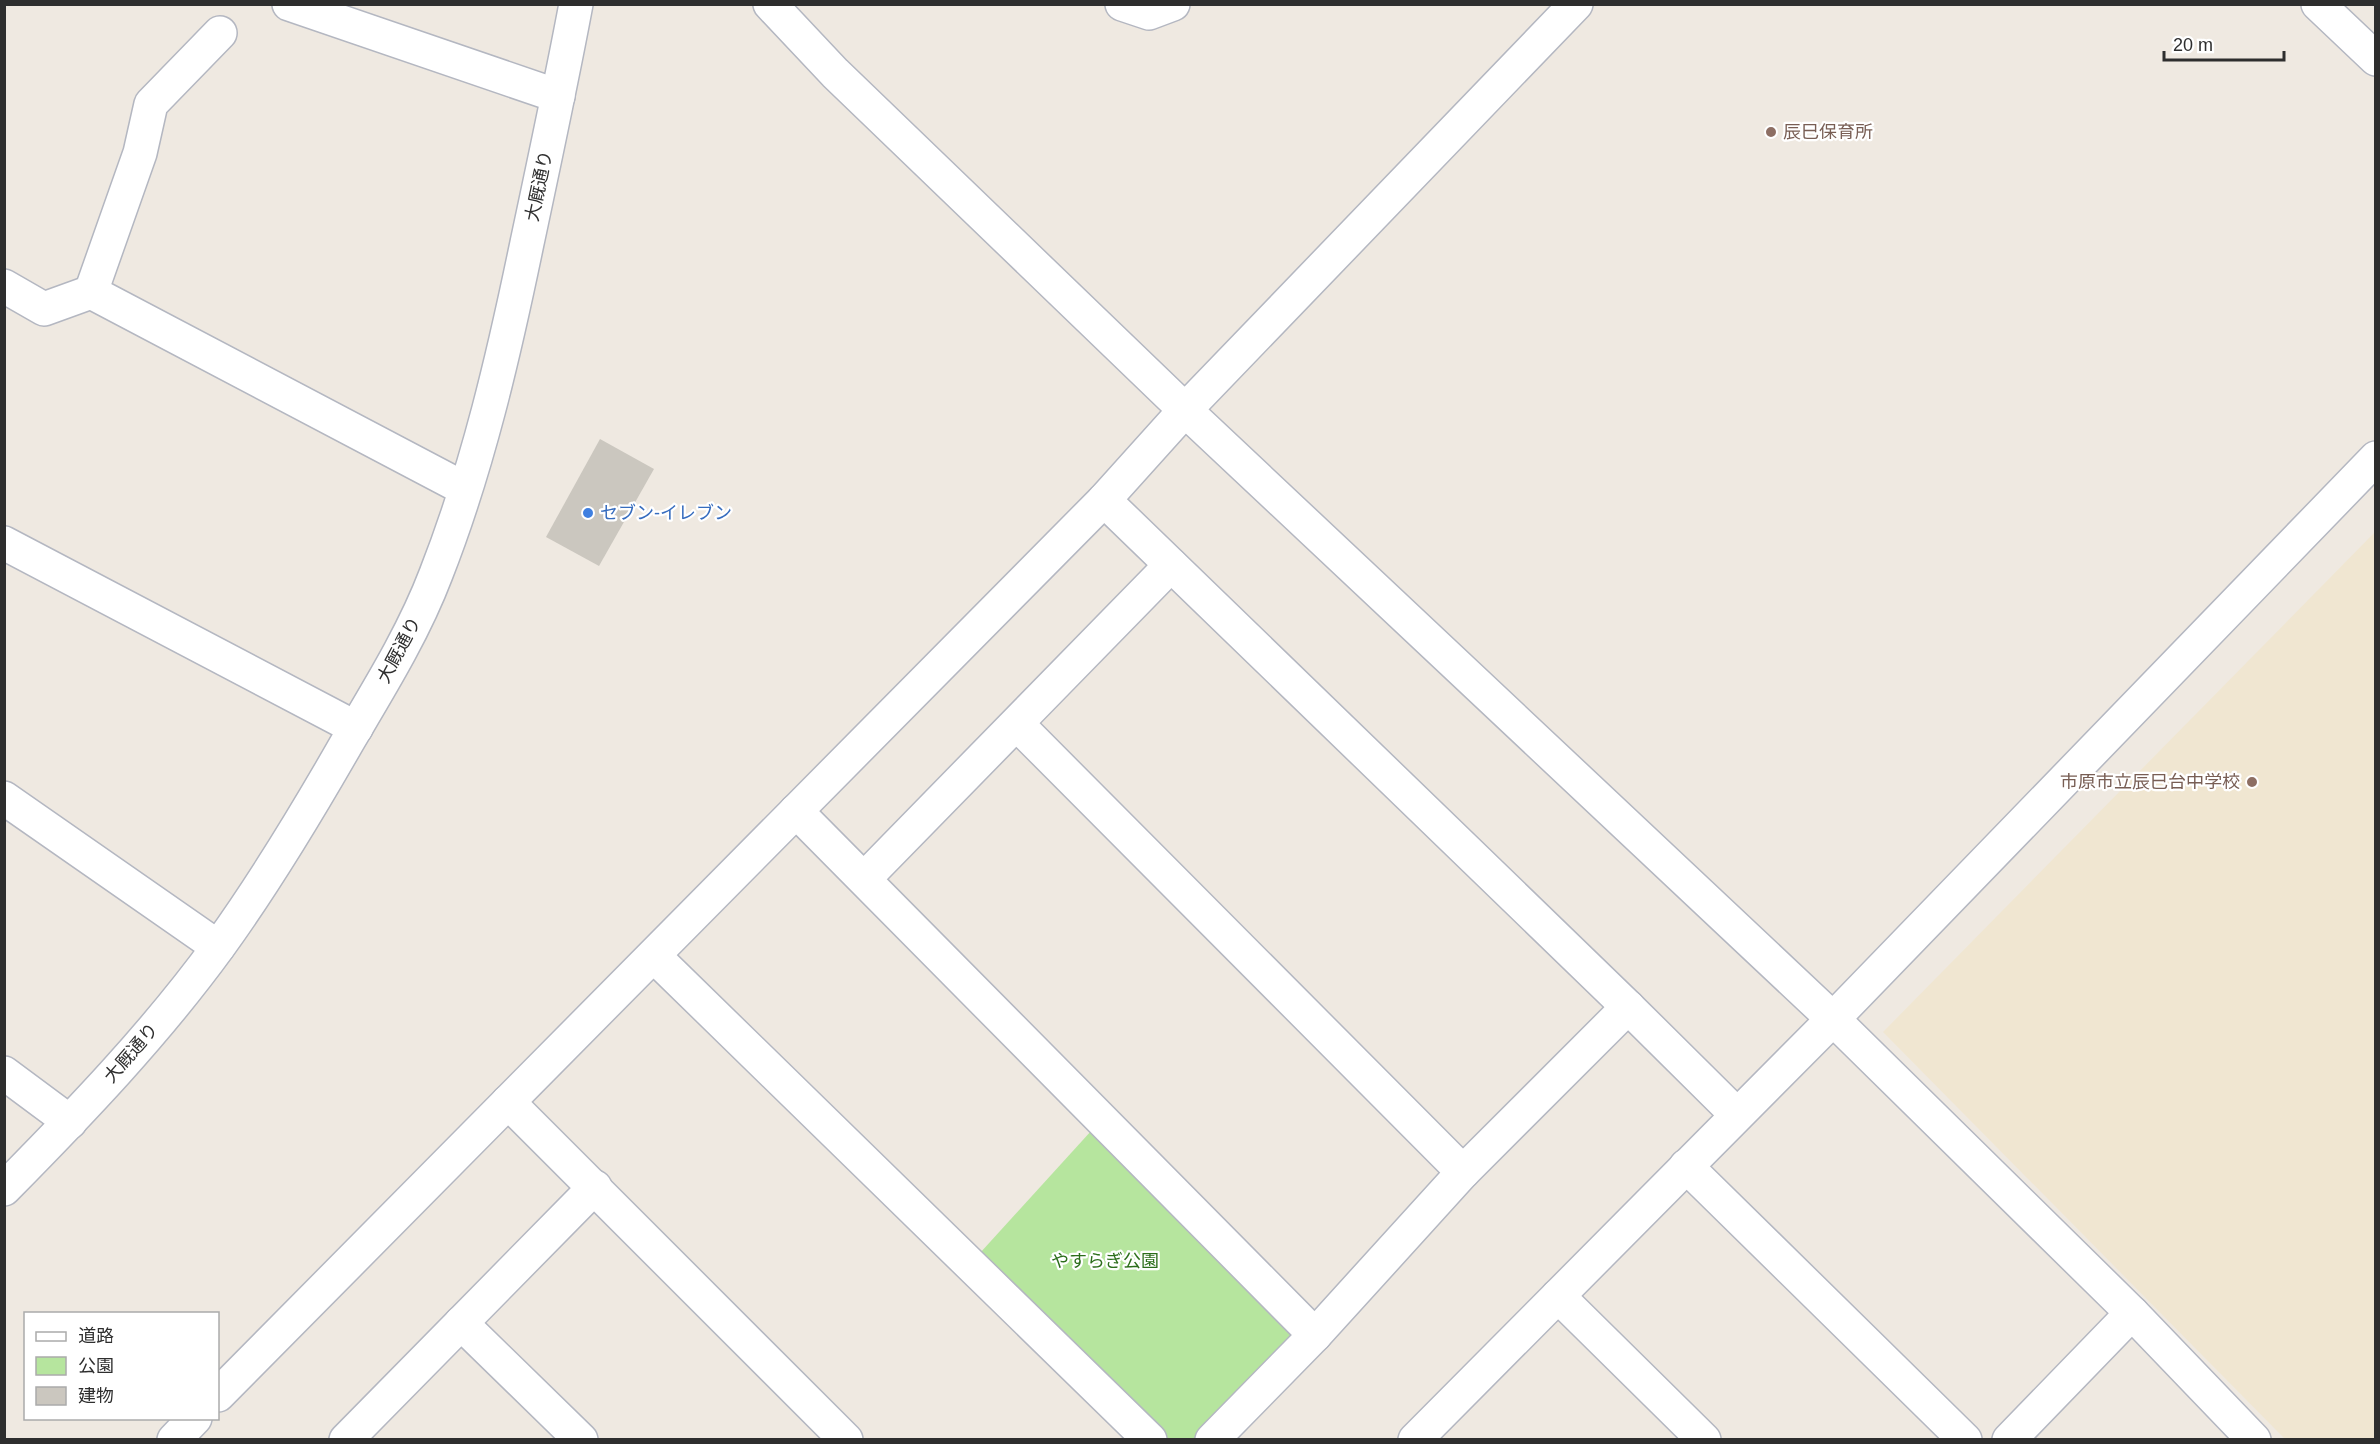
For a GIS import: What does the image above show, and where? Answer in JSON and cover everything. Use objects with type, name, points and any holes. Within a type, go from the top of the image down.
[{"type":"street","points":[[289,4],[558,96]]},
{"type":"street","name":"大厩通り","points":[[4,1189],[70,1122],[141,1044],[218,947],[291,839],[400,652],[436,576],[491,402],[509,329],[576,4]]},
{"type":"street","points":[[770,4],[835,73],[1185,410],[1833,1019],[2132,1313],[2254,1440]]},
{"type":"street","points":[[1122,4],[1149,13],[1173,4]]},
{"type":"street","points":[[219,1394],[1104,500],[1185,410],[1576,4]]},
{"type":"street","points":[[2318,4],[2376,59]]},
{"type":"street","points":[[91,292],[141,153],[151,104],[220,33]]},
{"type":"street","points":[[4,286],[44,309],[91,292],[465,489]]},
{"type":"street","points":[[1423,1437],[1558,1296],[1833,1019],[2376,458]]},
{"type":"street","points":[[1104,500],[1737,1115]]},
{"type":"street","points":[[4,543],[356,728]]},
{"type":"street","points":[[864,879],[1172,565]]},
{"type":"street","points":[[1017,724],[1463,1172]]},
{"type":"street","points":[[4,798],[218,947]]},
{"type":"street","points":[[796,811],[1316,1335]]},
{"type":"street","points":[[654,956],[1150,1440]]},
{"type":"street","points":[[1212,1440],[1316,1335],[1463,1172],[1628,1007]]},
{"type":"street","points":[[4,1073],[70,1122]]},
{"type":"street","points":[[508,1102],[846,1440]]},
{"type":"street","points":[[1686,1166],[1965,1440]]},
{"type":"street","points":[[346,1440],[595,1187]]},
{"type":"street","points":[[1558,1296],[1704,1440]]},
{"type":"street","points":[[2009,1440],[2132,1313]]},
{"type":"street","points":[[461,1323],[581,1440]]},
{"type":"street","points":[[174,1440],[194,1420]]},
{"type":"shaded area","name":"市原市立辰巳台中学校","points":[[2375,532],[2375,1439],[2285,1439],[1883,1032]]},
{"type":"green space","name":"やすらぎ公園","points":[[1102,1119],[1315,1335],[1212,1439],[1150,1439],[970,1264]]},
{"type":"building","points":[[600,439],[654,469],[599,566],[546,537]]},
{"type":"place","name":"辰巳保育所","points":[[1771,132]]},
{"type":"place","name":"セブン-イレブン","points":[[588,513]]},
{"type":"place","name":"市原市立辰巳台中学校","points":[[2252,782]]}]
